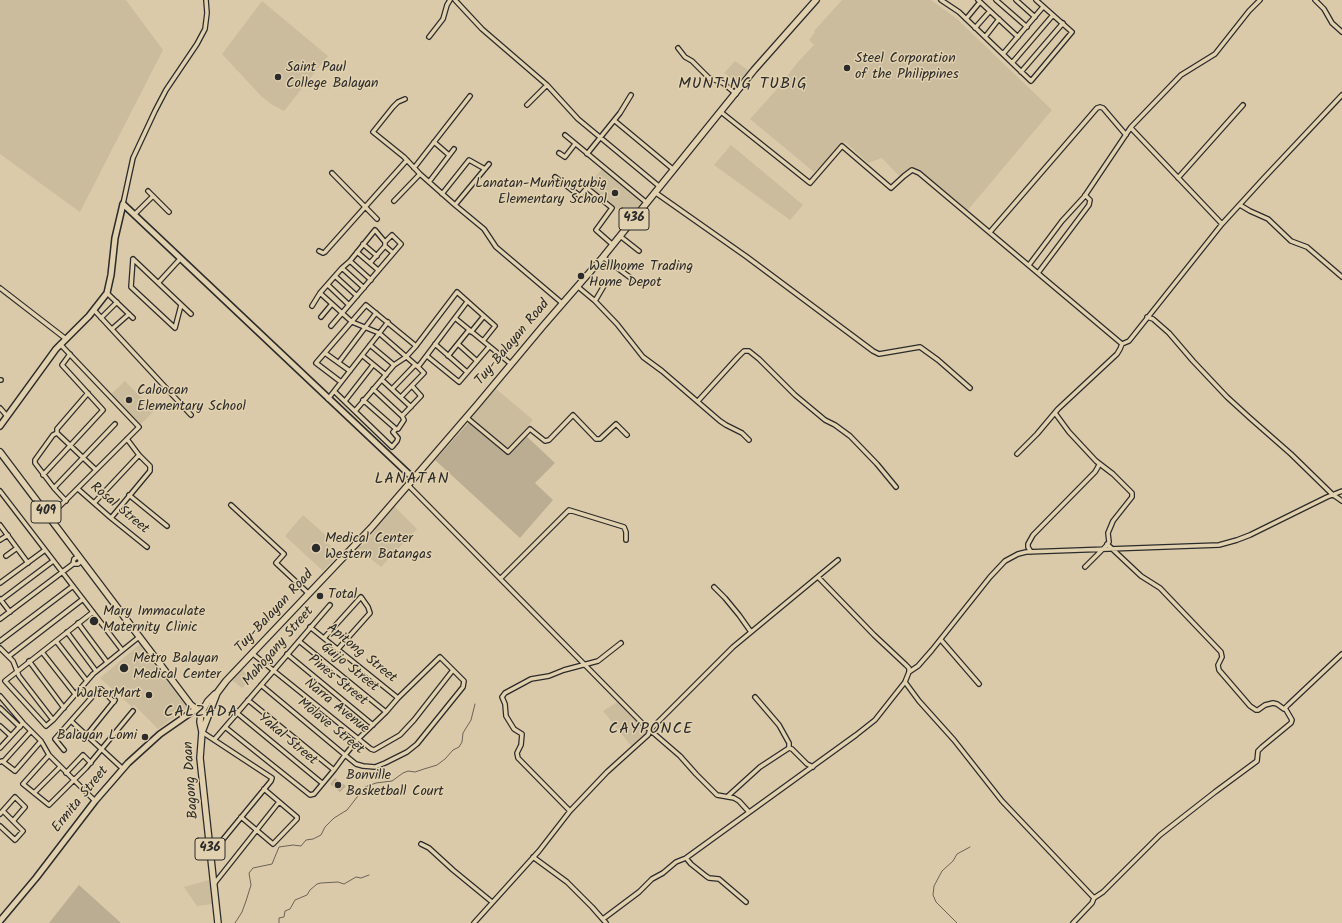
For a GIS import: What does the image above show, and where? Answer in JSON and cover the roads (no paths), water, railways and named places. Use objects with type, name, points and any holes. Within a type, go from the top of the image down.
[{"type":"main road","name":"Tuy-Balayan Road","points":[[198,711],[217,693],[308,593],[371,528],[466,418],[562,303],[603,257],[754,70],[816,0]]},
{"type":"main road","name":"409","points":[[0,452],[190,704],[207,716]]},
{"type":"main road","name":"Tuy-Balayan Road","points":[[207,716],[217,693]]},
{"type":"main road","name":"Bagong Daan","points":[[198,711],[202,732]]},
{"type":"main road","name":"Bagong Daan","points":[[207,716],[202,732],[200,758],[218,923]]},
{"type":"street","points":[[0,426],[60,344],[94,310],[107,293],[111,275],[115,238],[133,158],[166,90],[197,44],[205,29],[207,13],[206,0]]},
{"type":"street","points":[[429,37],[443,19],[450,0]]},
{"type":"street","points":[[455,0],[482,30],[547,85],[578,119],[660,187]]},
{"type":"street","points":[[941,0],[959,12],[1031,81],[1072,32],[1036,0]]},
{"type":"street","points":[[996,0],[1027,27]]},
{"type":"street","points":[[1016,0],[1035,17]]},
{"type":"street","points":[[1029,265],[1085,195],[1131,128],[1180,75],[1215,54],[1249,11],[1260,0]]},
{"type":"street","points":[[1315,0],[1324,9],[1332,23],[1342,32]]},
{"type":"street","points":[[966,19],[979,1],[1018,37]]},
{"type":"street","points":[[1003,54],[1043,7]]},
{"type":"street","points":[[975,28],[990,11]]},
{"type":"street","points":[[1012,63],[1053,15]]},
{"type":"street","points":[[985,37],[999,19]]},
{"type":"street","points":[[1021,72],[1063,23]]},
{"type":"street","points":[[678,48],[685,57],[692,61],[711,80],[723,83],[736,94]]},
{"type":"street","points":[[1052,57],[1056,61]]},
{"type":"street","points":[[528,105],[547,85]]},
{"type":"street","points":[[587,154],[615,121],[631,95]]},
{"type":"street","points":[[414,168],[470,96]]},
{"type":"street","points":[[1017,454],[1038,434],[1058,409],[1117,354],[1122,344],[1129,341],[1222,224],[1342,96]]},
{"type":"street","points":[[405,99],[398,102],[373,131],[442,194],[484,229],[496,247],[562,303]]},
{"type":"street","points":[[1178,178],[1243,105]]},
{"type":"street","points":[[990,232],[1098,108],[1103,108],[1126,135]]},
{"type":"street","points":[[721,112],[810,183],[842,146],[891,188],[912,170],[920,173],[1122,344]]},
{"type":"street","points":[[615,121],[674,170]]},
{"type":"street","points":[[1131,128],[1222,224]]},
{"type":"street","points":[[564,135],[647,204]]},
{"type":"street","points":[[434,142],[449,156]]},
{"type":"street","points":[[559,153],[565,157],[575,144]]},
{"type":"street","points":[[429,182],[454,149]]},
{"type":"street","points":[[319,251],[323,253],[325,252],[406,160]]},
{"type":"street","points":[[442,194],[469,160],[485,169]]},
{"type":"street","points":[[455,205],[489,164]]},
{"type":"street","points":[[332,173],[377,219]]},
{"type":"street","points":[[394,201],[420,174]]},
{"type":"street","points":[[555,177],[580,196],[587,188],[612,208],[596,230],[613,245]]},
{"type":"street","points":[[148,191],[169,212]]},
{"type":"street","points":[[656,193],[747,257],[873,351],[879,354],[920,347],[944,365],[970,388]]},
{"type":"street","points":[[1038,273],[1090,205],[1090,200],[1085,195]]},
{"type":"street","points":[[134,215],[153,196]]},
{"type":"street","points":[[122,204],[413,478]]},
{"type":"street","points":[[1240,205],[1250,212],[1268,219],[1291,241],[1307,247],[1342,278]]},
{"type":"street","points":[[312,306],[320,293],[350,261],[375,230],[393,253]]},
{"type":"street","points":[[331,326],[401,244],[392,235],[370,263]]},
{"type":"street","points":[[620,236],[639,251]]},
{"type":"street","points":[[363,244],[377,256]]},
{"type":"street","points":[[357,252],[378,270]]},
{"type":"street","points":[[603,257],[632,279]]},
{"type":"street","points":[[181,305],[175,328],[131,287],[133,259],[159,282],[191,314]]},
{"type":"street","points":[[159,282],[180,259]]},
{"type":"street","points":[[350,261],[371,280]]},
{"type":"street","points":[[342,268],[364,288]]},
{"type":"street","points":[[335,276],[357,296]]},
{"type":"street","points":[[596,301],[605,284]]},
{"type":"street","points":[[328,285],[349,305]]},
{"type":"street","points":[[577,286],[596,301],[617,324],[643,357],[726,425],[742,433],[749,440]]},
{"type":"street","points":[[1,290],[66,339]]},
{"type":"street","points":[[355,411],[394,365],[416,346],[457,292],[495,326],[483,341]]},
{"type":"street","points":[[107,293],[133,318]]},
{"type":"street","points":[[320,293],[352,322],[379,333],[424,373],[401,397]]},
{"type":"street","points":[[101,318],[117,302]]},
{"type":"street","points":[[392,389],[427,356],[467,302]]},
{"type":"street","points":[[321,317],[331,304]]},
{"type":"street","points":[[341,382],[316,364],[366,305],[416,346]]},
{"type":"street","points":[[94,310],[191,414]]},
{"type":"street","points":[[339,362],[376,313]]},
{"type":"street","points":[[112,330],[129,314]]},
{"type":"street","points":[[448,356],[484,316]]},
{"type":"street","points":[[1147,317],[1152,319],[1169,333],[1207,377],[1332,494],[1342,501]]},
{"type":"street","points":[[455,318],[511,364]]},
{"type":"street","points":[[328,399],[335,392],[341,382],[363,356],[388,322]]},
{"type":"street","points":[[49,516],[66,501],[139,427],[60,344]]},
{"type":"street","points":[[435,344],[467,372]]},
{"type":"street","points":[[458,344],[477,361]]},
{"type":"street","points":[[370,345],[394,365]]},
{"type":"street","points":[[427,356],[459,382],[489,346]]},
{"type":"street","points":[[698,401],[744,351],[749,351],[795,395],[825,420],[850,436],[878,464],[896,487]]},
{"type":"street","points":[[325,353],[350,371]]},
{"type":"street","points":[[43,475],[104,410],[62,364],[70,354]]},
{"type":"street","points":[[363,356],[386,375]]},
{"type":"street","points":[[345,402],[373,365]]},
{"type":"street","points":[[382,380],[411,407]]},
{"type":"street","points":[[402,416],[421,396],[412,386]]},
{"type":"street","points":[[335,392],[392,447],[398,438],[393,432],[398,429],[404,420],[402,416],[373,389]]},
{"type":"street","points":[[66,501],[34,463],[53,435],[56,433],[57,429],[88,393]]},
{"type":"street","points":[[363,400],[396,429]]},
{"type":"street","points":[[0,408],[7,416]]},
{"type":"street","points":[[1055,413],[1069,432],[1099,464],[1121,481],[1132,495],[1113,521],[1108,533],[1109,542],[1103,550],[1085,567]]},
{"type":"street","points":[[466,418],[508,452],[530,429],[545,441],[549,440],[573,415],[596,439],[600,439],[616,424],[627,435]]},
{"type":"street","points":[[54,488],[116,424]]},
{"type":"street","points":[[56,433],[96,470]]},
{"type":"street","points":[[111,518],[150,471],[150,466],[139,455],[127,439]]},
{"type":"street","points":[[94,503],[139,455]]},
{"type":"street","points":[[1031,552],[1028,544],[1033,536],[1095,472],[1099,464]]},
{"type":"street","points":[[408,485],[650,730],[680,756],[718,795],[728,796],[739,801],[749,812]]},
{"type":"street","name":"Rosal Street","points":[[78,489],[147,547]]},
{"type":"street","points":[[0,491],[122,650]]},
{"type":"street","points":[[603,919],[639,892],[652,879],[663,873],[676,862],[686,858],[874,720],[905,682],[909,672],[918,666],[941,640],[990,577],[1005,561],[1018,554],[1031,552],[1219,545],[1250,535],[1332,494],[1342,491]]},
{"type":"street","points":[[129,495],[167,526]]},
{"type":"street","points":[[231,505],[284,554],[276,563],[308,593]]},
{"type":"street","points":[[501,578],[569,510],[586,514],[624,528],[626,532],[626,540]]},
{"type":"street","points":[[0,524],[28,563]]},
{"type":"street","points":[[0,540],[8,535]]},
{"type":"street","points":[[1107,544],[1141,576],[1160,588],[1218,648],[1222,657],[1218,665],[1218,670],[1250,706],[1258,710],[1265,705],[1273,703],[1284,709],[1286,708]]},
{"type":"street","points":[[6,556],[17,548]]},
{"type":"street","points":[[0,583],[45,550]]},
{"type":"street","points":[[0,619],[73,564],[74,559],[80,558]]},
{"type":"street","points":[[474,923],[553,834],[570,811],[607,772],[648,735],[650,730],[732,648],[838,560]]},
{"type":"street","points":[[10,612],[0,600],[53,561]]},
{"type":"street","points":[[818,577],[874,635],[909,668],[909,672]]},
{"type":"street","points":[[0,641],[73,586]]},
{"type":"street","points":[[714,587],[739,615],[751,632]]},
{"type":"street","points":[[324,638],[361,597],[370,613],[338,649]]},
{"type":"street","points":[[9,656],[83,599]]},
{"type":"street","name":"Mahogany Street","points":[[214,740],[330,605]]},
{"type":"street","points":[[93,612],[5,681],[46,726],[64,708],[96,671],[139,637]]},
{"type":"street","points":[[78,624],[107,662]]},
{"type":"street","name":"Apitong Street","points":[[310,627],[398,698]]},
{"type":"street","points":[[66,632],[96,671]]},
{"type":"street","points":[[941,640],[979,684]]},
{"type":"street","points":[[56,641],[86,681]]},
{"type":"street","name":"Guijo Street","points":[[299,641],[386,712]]},
{"type":"street","points":[[570,811],[518,758],[517,753],[521,745],[522,734],[514,728],[506,716],[505,704],[502,697],[505,693],[531,679],[548,676],[598,661],[621,643]]},
{"type":"street","points":[[0,648],[13,661],[19,676],[53,720]]},
{"type":"street","points":[[42,652],[75,694]]},
{"type":"street","name":"Narra Avenue","points":[[253,654],[358,739],[374,750],[400,735],[414,720],[453,670]]},
{"type":"street","name":"Pines Street","points":[[287,654],[373,725]]},
{"type":"street","points":[[1286,708],[1342,654]]},
{"type":"street","name":"Molave Street","points":[[261,685],[356,764],[363,766],[375,767],[386,763],[407,752],[417,744],[463,687],[464,681],[440,657],[398,698]]},
{"type":"street","points":[[29,661],[64,708]]},
{"type":"street","points":[[905,682],[919,701],[954,740],[1002,801],[1094,898]]},
{"type":"street","points":[[64,750],[54,739],[99,689],[101,689],[114,701],[86,736]]},
{"type":"street","points":[[0,696],[40,741],[49,755],[73,781],[95,801]]},
{"type":"street","points":[[755,697],[779,725],[789,743],[789,748]]},
{"type":"street","points":[[225,727],[310,795],[314,794],[358,739],[398,698]]},
{"type":"street","points":[[248,700],[334,770]]},
{"type":"street","points":[[0,708],[20,727]]},
{"type":"street","points":[[1073,923],[1089,907],[1094,898],[1103,892],[1160,835],[1257,762],[1258,751],[1291,723],[1292,720],[1286,708]]},
{"type":"street","points":[[49,755],[22,784],[49,805],[91,763],[133,711]]},
{"type":"street","name":"Ermita Street","points":[[0,921],[122,769],[160,734],[198,711]]},
{"type":"street","name":"Yakal Street","points":[[237,713],[322,783]]},
{"type":"street","points":[[71,721],[101,751],[122,769]]},
{"type":"street","points":[[1,746],[23,723]]},
{"type":"street","points":[[0,726],[11,736]]},
{"type":"street","points":[[31,731],[2,762],[15,770],[40,741]]},
{"type":"street","points":[[202,732],[272,778],[210,855]]},
{"type":"street","points":[[728,796],[760,767],[789,748]]},
{"type":"street","points":[[789,748],[792,749],[807,764],[813,766]]},
{"type":"street","points":[[66,773],[83,755],[91,763]]},
{"type":"street","points":[[34,793],[60,767]]},
{"type":"street","points":[[241,817],[274,844],[297,819],[297,817],[264,789]]},
{"type":"street","points":[[0,826],[15,840],[23,830],[14,821],[1,812],[14,797],[25,806],[14,821]]},
{"type":"street","points":[[214,885],[279,802]]},
{"type":"street","points":[[421,844],[429,848],[492,902]]},
{"type":"street","points":[[533,857],[567,882],[606,923]]},
{"type":"street","points":[[686,858],[706,876],[719,880],[746,902]]},
{"type":"waterway","points":[[235,923],[242,912],[246,901],[251,885],[249,873],[253,868],[272,864],[279,847],[293,845],[301,846],[306,840],[313,839],[321,835],[325,827],[334,818],[347,810],[365,787],[376,783],[392,781],[408,771],[415,772],[437,765],[453,750],[459,747],[462,742],[463,733],[471,720],[475,704]]},
{"type":"waterway","points":[[957,923],[936,902],[933,895],[934,886],[942,871],[953,861],[957,854],[970,847]]},
{"type":"waterway","points":[[279,923],[279,918],[284,917],[285,911],[290,909],[295,900],[307,895],[317,884],[338,882],[344,884],[356,877],[361,878],[369,875]]},
{"type":"place","name":"Steel Corporation of the Philippines","points":[[847,68]]},
{"type":"place","name":"Saint Paul College Balayan","points":[[278,77]]},
{"type":"place","name":"Lanatan-Muntingtubig Elementary School","points":[[615,193]]},
{"type":"place","name":"Wellhome Trading Home Depot","points":[[581,276]]},
{"type":"place","name":"Caloocan Elementary School","points":[[129,400]]},
{"type":"place","name":"Medical Center Western Batangas","points":[[316,548]]},
{"type":"place","name":"Total","points":[[320,596]]},
{"type":"place","name":"Mary Immaculate Maternity Clinic","points":[[94,621]]},
{"type":"place","name":"Metro Balayan Medical Center","points":[[124,668]]},
{"type":"place","name":"WalterMart","points":[[149,695]]},
{"type":"place","name":"Balayan Lomi","points":[[145,737]]},
{"type":"place","name":"Bonville Basketball Court","points":[[338,785]]},
{"type":"district","name":"MUNTING TUBIG","points":[[743,85]]},
{"type":"district","name":"LANATAN","points":[[412,480]]},
{"type":"district","name":"CALZADA","points":[[201,713]]},
{"type":"district","name":"CAYPONCE","points":[[651,730]]}]
